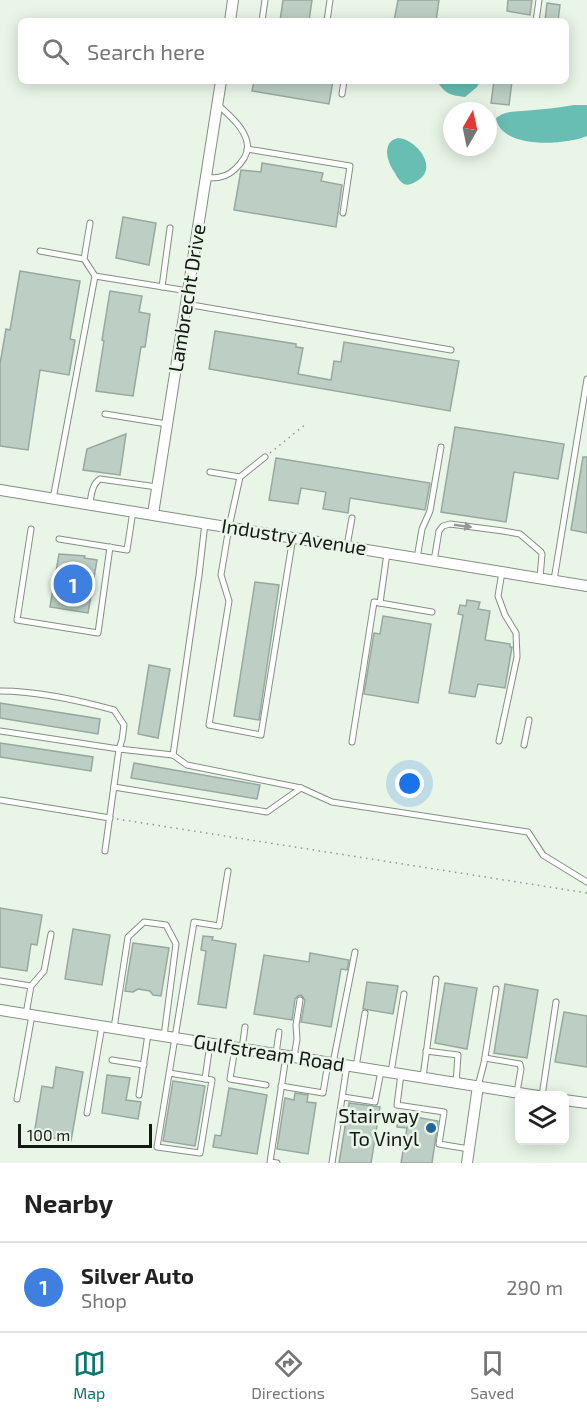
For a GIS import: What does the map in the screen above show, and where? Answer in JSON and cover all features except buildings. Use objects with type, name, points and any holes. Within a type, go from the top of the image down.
[{"type":"street","points":[[230,18],[233,0]]},
{"type":"street","name":"Lambrecht Drive","points":[[153,514],[220,84]]},
{"type":"street","name":"Industry Avenue","points":[[0,490],[587,586]]},
{"type":"street","name":"Gulfstream Road","points":[[0,1010],[515,1092]]},
{"type":"street","points":[[467,1163],[478,1086]]},
{"type":"street","points":[[569,1101],[587,1103]]},
{"type":"lane","points":[[262,18],[265,0]]},
{"type":"lane","points":[[327,18],[330,0]]},
{"type":"lane","points":[[536,18],[539,0]]},
{"type":"lane","points":[[342,94],[344,84]]},
{"type":"lane","points":[[206,178],[222,177],[236,168],[246,156],[248,143],[232,117],[217,104]]},
{"type":"lane","points":[[247,149],[350,166],[343,213]]},
{"type":"lane","points":[[53,499],[95,276],[84,259],[90,223]]},
{"type":"lane","points":[[162,287],[170,228]]},
{"type":"lane","points":[[40,251],[84,259]]},
{"type":"lane","points":[[95,276],[188,291]]},
{"type":"lane","points":[[186,304],[451,350]]},
{"type":"lane","points":[[554,580],[587,379]]},
{"type":"lane","points":[[105,414],[167,424]]},
{"type":"lane","points":[[417,558],[422,529],[430,511],[441,447]]},
{"type":"lane","points":[[265,458],[240,477],[229,527],[221,575],[229,601],[209,725],[261,735],[293,537]]},
{"type":"lane","points":[[210,471],[240,477]]},
{"type":"lane","points":[[90,504],[96,481],[100,479],[157,487]]},
{"type":"lane","points":[[59,539],[127,550],[133,511]]},
{"type":"lane","points":[[347,546],[352,518]]},
{"type":"lane","points":[[173,755],[200,575],[205,523]]},
{"type":"lane","points":[[434,561],[439,531],[443,525],[503,531],[520,534],[541,552],[540,578]]},
{"type":"lane","points":[[31,529],[17,620],[98,633],[110,547]]},
{"type":"lane","points":[[380,603],[387,553]]},
{"type":"lane","points":[[499,741],[517,657],[516,633],[505,615],[498,596],[502,572]]},
{"type":"lane","points":[[352,742],[374,602],[432,612]]},
{"type":"lane","points":[[0,691],[78,700],[114,710],[124,725],[105,851]]},
{"type":"lane","points":[[524,745],[529,720]]},
{"type":"lane","points":[[0,731],[173,755],[187,765],[301,788],[332,802],[528,832],[543,855],[587,882]]},
{"type":"lane","points":[[114,787],[267,812],[301,788]]},
{"type":"lane","points":[[0,800],[110,818]]},
{"type":"lane","points":[[169,1037],[194,922],[219,926],[228,871]]},
{"type":"lane","points":[[87,1113],[128,937],[144,922],[166,925],[176,944],[169,1037],[169,1073],[157,1147],[200,1153],[212,1080],[169,1073]]},
{"type":"lane","points":[[17,1100],[31,986],[44,971],[51,934]]},
{"type":"lane","points":[[281,1086],[323,1093],[355,952]]},
{"type":"lane","points":[[423,1077],[436,979]]},
{"type":"lane","points":[[0,981],[31,986]]},
{"type":"lane","points":[[478,1086],[496,989]]},
{"type":"lane","points":[[343,1097],[375,1102],[391,1072],[404,994]]},
{"type":"lane","points":[[285,1055],[297,1039],[296,1025],[300,1000]]},
{"type":"lane","points":[[541,1091],[556,1002]]},
{"type":"lane","points":[[333,1163],[343,1097],[365,1013]]},
{"type":"lane","points":[[245,1027],[230,1079],[266,1085]]},
{"type":"lane","points":[[277,1163],[270,1162],[285,1055],[279,1032]]},
{"type":"lane","points":[[139,1095],[148,1034]]},
{"type":"lane","points":[[205,1079],[210,1044]]},
{"type":"lane","points":[[426,1051],[458,1055],[456,1083]]},
{"type":"lane","points":[[485,1058],[520,1064],[517,1091]]},
{"type":"lane","points":[[112,1060],[144,1065]]},
{"type":"lane","points":[[391,1072],[397,1105],[444,1112],[439,1144],[469,1149]]},
{"type":"path","points":[[265,458],[306,424]]},
{"type":"path","points":[[110,818],[587,893]]},
{"type":"water","points":[[439,84],[478,84],[465,97],[449,94]]},
{"type":"water","points":[[587,105],[587,136],[550,143],[521,140],[509,136],[500,128],[497,120],[497,117],[502,114],[510,112]]},
{"type":"water","points":[[398,138],[412,143],[426,162],[424,175],[409,184],[404,184],[399,179],[388,158],[389,144]]},
{"type":"place","name":"Silver Auto","points":[[73,584]]},
{"type":"place","name":"Stairway To Vinyl","points":[[431,1128]]}]
